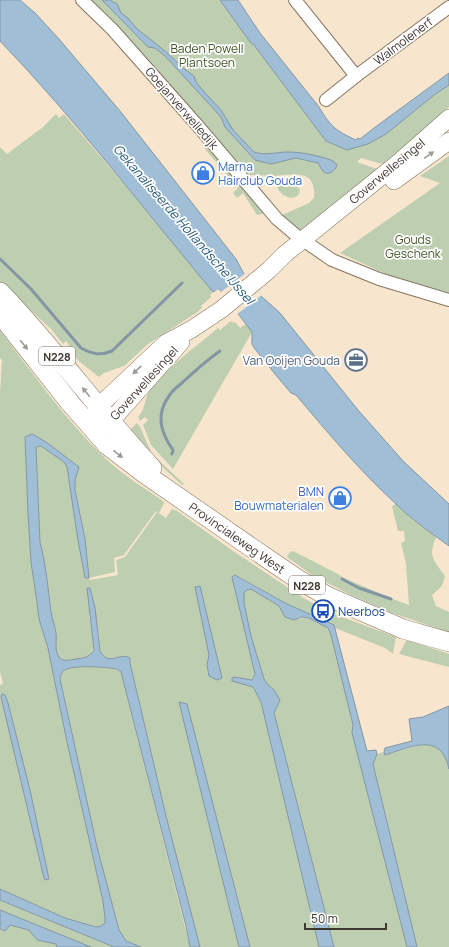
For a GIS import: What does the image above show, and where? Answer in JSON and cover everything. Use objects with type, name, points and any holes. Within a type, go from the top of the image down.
[{"type":"main road","name":"Goverwellesingel","points":[[306,243],[449,118]]},
{"type":"main road","name":"Goverwellesingel","points":[[90,426],[98,408],[166,343],[192,329],[222,309],[270,270],[285,254],[306,243],[449,141]]},
{"type":"main road","name":"Provincialeweg West","points":[[0,292],[25,319],[110,422],[180,498]]},
{"type":"main road","name":"Provincialeweg West","points":[[0,314],[107,446],[145,474],[274,564],[329,597],[403,629],[449,642]]},
{"type":"main road","name":"Goverwellesingel","points":[[90,426],[110,422],[192,329]]},
{"type":"street","name":"Goejanverwelledijk","points":[[82,0],[122,40],[277,219],[306,243],[332,260],[380,278],[449,300]]},
{"type":"street","points":[[298,1],[356,76]]},
{"type":"street","name":"Walmolenerf","points":[[326,100],[449,6]]},
{"type":"green space","name":"Baden Powell Plantsoen","points":[[85,0],[232,0],[311,115],[355,147],[449,85],[449,107],[408,144],[382,164],[361,158],[357,162],[377,169],[299,231],[280,216],[309,203],[314,198],[314,188],[312,182],[302,175],[245,176]]},
{"type":"green space","points":[[56,114],[59,118],[64,114],[137,199],[213,292],[210,295],[211,297],[196,313],[148,344],[124,366],[104,373],[99,377],[80,362],[69,350],[71,348],[66,341],[63,344],[51,329],[0,282],[0,147],[7,154],[43,127]]},
{"type":"green space","points":[[200,137],[267,213],[257,215],[243,193],[237,198],[233,193],[238,188],[205,149]]},
{"type":"green space","name":"Gouds Geschenk","points":[[449,156],[449,296],[399,280],[340,253],[440,183],[420,176]]},
{"type":"green space","points":[[290,184],[296,186],[300,190],[299,194],[293,198],[284,196],[277,188],[279,185]]},
{"type":"green space","points":[[231,321],[234,323],[235,322],[240,328],[246,324],[252,332],[173,469],[151,445],[143,425],[148,420],[145,417],[140,421],[138,417],[141,414],[149,392],[158,380],[218,328],[220,330]]},
{"type":"green space","points":[[0,331],[37,380],[90,443],[118,469],[163,501],[164,503],[159,513],[166,518],[172,509],[177,511],[233,551],[305,599],[331,613],[396,637],[393,654],[385,648],[335,628],[334,625],[285,603],[240,577],[232,577],[255,674],[252,680],[234,677],[253,687],[261,702],[319,947],[250,947],[214,810],[206,812],[239,947],[200,947],[166,816],[130,658],[105,658],[99,646],[97,626],[89,615],[94,645],[91,655],[74,660],[65,660],[59,657],[56,652],[56,633],[51,615],[40,542],[36,447],[41,446],[64,462],[67,467],[85,578],[89,578],[85,539],[75,490],[75,480],[79,467],[46,442],[32,434],[25,437],[31,562],[39,619],[48,648],[67,742],[103,901],[105,923],[97,927],[65,918],[0,889],[0,685],[3,684],[0,671],[0,393],[2,360],[0,358]],"holes":[[[156,511],[157,512],[125,557],[116,560],[118,575],[90,580],[89,578],[115,572],[114,558],[124,555]],[[1,695],[5,695],[8,704],[30,790],[48,880],[43,874]]]},
{"type":"green space","points":[[137,423],[152,454],[184,484],[182,485],[158,463],[129,431]]},
{"type":"green space","points":[[396,504],[413,520],[436,537],[432,554],[437,566],[445,576],[442,586],[432,595],[436,606],[449,612],[449,632],[392,613],[353,596],[312,575],[287,557],[290,552],[293,551],[342,577],[409,605],[406,563],[401,543],[405,541],[404,531],[398,531],[392,506]]},
{"type":"green space","points":[[251,589],[279,606],[294,620],[305,618],[316,620],[325,626],[331,635],[353,725],[352,733],[407,947],[334,947],[274,713],[279,703],[274,690],[264,679],[251,636],[244,603],[244,593],[246,590]]},
{"type":"green space","points":[[406,641],[449,654],[449,667],[399,654]]},
{"type":"green space","points":[[76,667],[106,667],[121,672],[190,947],[141,947],[126,941],[119,930],[97,847],[60,679],[62,673],[66,670]]},
{"type":"green space","points":[[419,745],[431,745],[440,750],[445,757],[449,769],[449,947],[417,947],[373,764],[377,754],[384,752],[386,755]]},
{"type":"green space","points":[[0,900],[114,947],[91,947],[0,910]]},
{"type":"green space","points":[[9,925],[29,930],[37,940],[56,944],[57,947],[0,947],[0,930],[5,931]]},
{"type":"water","name":"Gekanaliseerde Hollandsche IJssel","points":[[0,0],[20,0],[35,13],[59,39],[120,111],[236,259],[244,274],[261,296],[280,313],[358,410],[403,461],[449,504],[449,546],[402,510],[344,451],[296,395],[291,393],[255,349],[252,344],[252,332],[219,289],[213,292],[56,102],[0,41]]},
{"type":"water","points":[[102,0],[110,0],[117,4],[121,13],[128,18],[136,28],[194,76],[196,82],[221,110],[233,130],[254,152],[267,154],[292,152],[309,154],[326,158],[336,163],[337,165],[335,169],[330,173],[326,173],[322,170],[318,163],[296,158],[271,164],[255,160],[225,127],[221,117],[165,56],[155,48],[148,47]]},
{"type":"water","points":[[220,0],[238,0],[260,33],[330,123],[338,131],[356,140],[358,138],[360,139],[449,73],[449,85],[434,95],[386,134],[368,144],[347,150],[326,141],[254,45],[250,42]]},
{"type":"water","points":[[32,434],[46,442],[79,467],[75,480],[75,490],[85,539],[89,578],[85,578],[67,467],[64,462],[41,446],[36,447],[40,542],[51,615],[56,633],[57,654],[62,660],[69,660],[86,657],[94,650],[87,588],[90,588],[95,608],[100,651],[103,656],[110,659],[122,657],[130,658],[166,816],[200,947],[190,947],[186,926],[121,672],[117,669],[92,667],[71,668],[67,669],[61,674],[60,679],[97,847],[119,930],[126,941],[141,947],[114,947],[0,900],[0,889],[65,918],[96,927],[105,923],[103,901],[67,742],[48,648],[39,619],[31,562],[25,437]]},
{"type":"water","points":[[235,575],[285,603],[334,625],[367,751],[376,750],[377,754],[373,764],[417,947],[407,947],[352,733],[353,725],[328,628],[309,618],[301,617],[294,620],[285,617],[279,606],[251,589],[244,593],[244,603],[251,636],[264,679],[274,690],[280,700],[274,713],[334,947],[319,947],[261,702],[253,687],[232,681],[232,678],[234,677],[252,680],[255,674],[232,577]]},
{"type":"water","points":[[200,586],[222,678],[217,680],[209,676],[207,665],[209,655],[195,587]]},
{"type":"water","points":[[2,694],[5,695],[8,703],[30,790],[49,879],[45,880],[1,697]]},
{"type":"water","points":[[179,702],[187,704],[250,947],[239,947]]},
{"type":"water","points":[[449,706],[449,769],[445,757],[439,750],[432,746],[415,746],[385,755],[385,748],[412,741],[409,719],[423,717]]},
{"type":"water","points":[[0,910],[91,947],[57,947],[56,944],[37,940],[29,930],[10,925],[5,931],[0,929]]},
{"type":"pier","points":[[246,273],[263,294],[236,315],[218,291],[212,294],[218,289],[221,292]]},
{"type":"waterway","points":[[0,259],[31,289],[81,348],[96,354],[112,351],[182,283]]},
{"type":"waterway","points":[[172,454],[173,450],[165,437],[161,424],[162,410],[165,403],[174,390],[220,351]]},
{"type":"waterway","points":[[342,579],[359,588],[391,599]]},
{"type":"place","name":"Marna Hairclub Gouda","points":[[203,173]]},
{"type":"place","name":"Van Ooijen Gouda","points":[[356,360]]},
{"type":"place","name":"BMN Bouwmaterialen","points":[[340,498]]},
{"type":"place","name":"Neerbos","points":[[323,611]]}]
